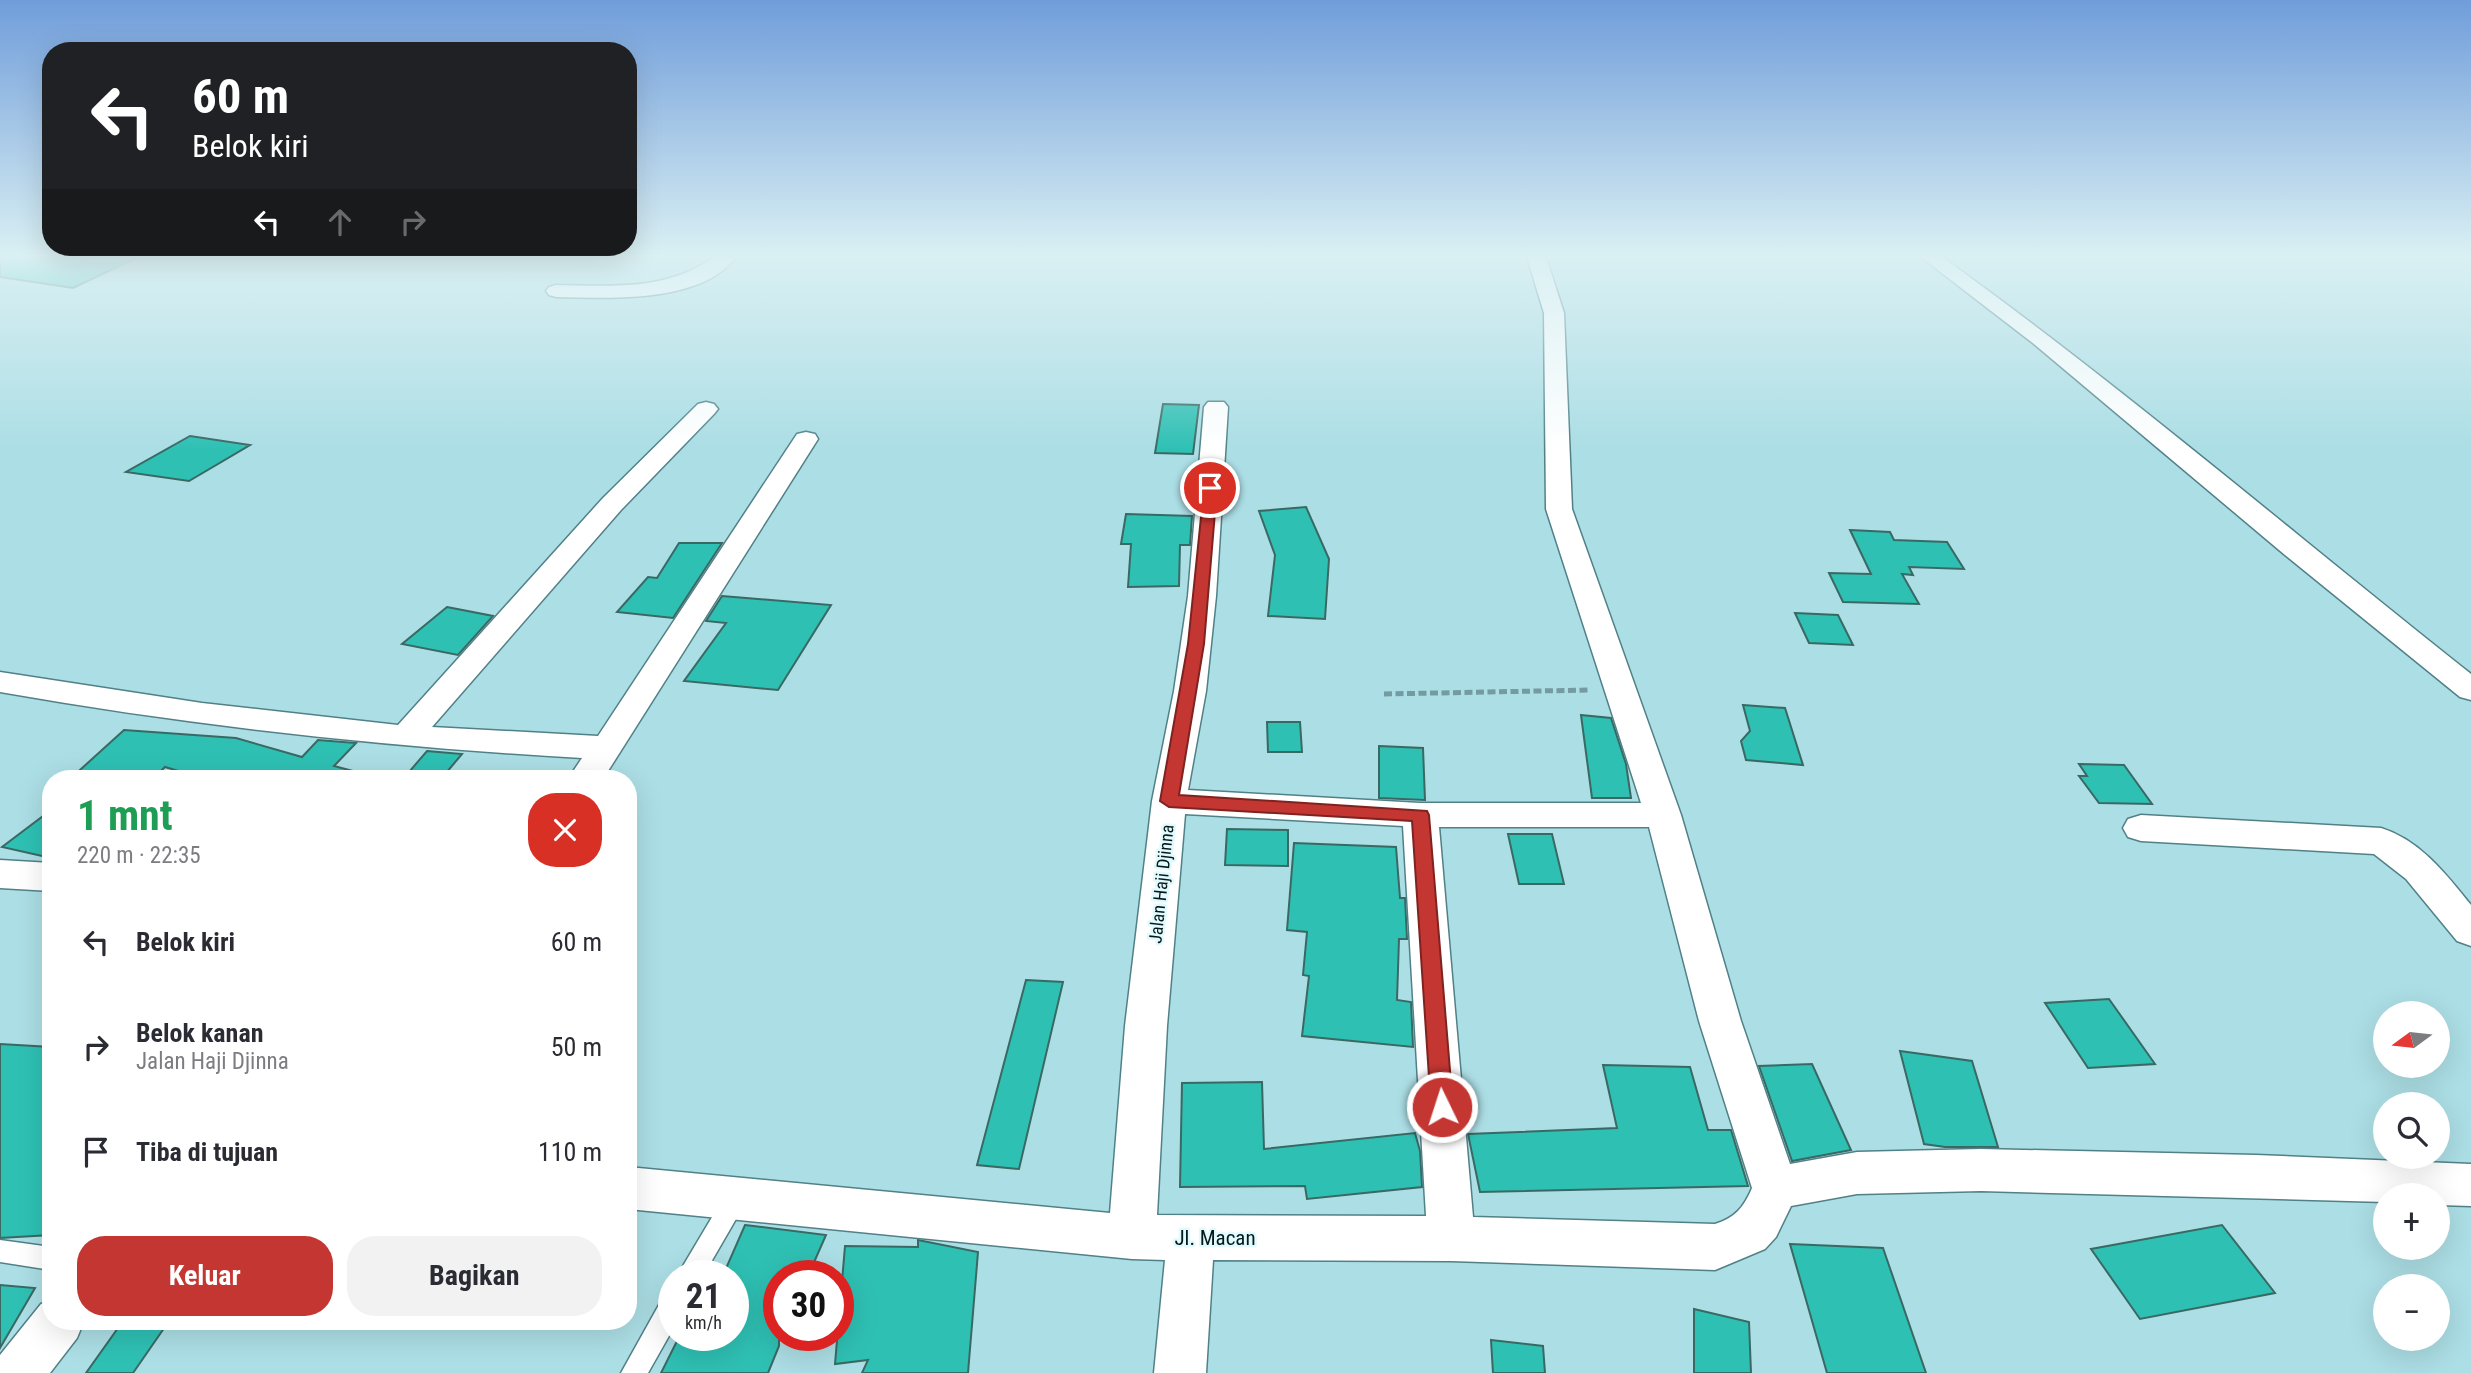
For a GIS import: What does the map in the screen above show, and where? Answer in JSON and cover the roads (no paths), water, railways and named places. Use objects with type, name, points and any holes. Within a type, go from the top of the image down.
[{"type":"street","points":[[1554,321],[1559,509],[1663,815],[1720,1021],[1775,1188],[1857,1173],[1981,1170],[2256,1176],[2471,1185]]},
{"type":"street","points":[[2018,321],[2295,550],[2471,690]]},
{"type":"street","name":"Jalan Haji Djinna","points":[[1132,1237],[1146,1026],[1169,801],[1190,691],[1202,596],[1216,407]]},
{"type":"street","points":[[406,736],[612,504],[706,409]]},
{"type":"street","points":[[591,770],[806,439]]},
{"type":"street","points":[[0,682],[128,705],[406,736],[607,748]]},
{"type":"street","points":[[1169,801],[1420,815],[1663,815]]},
{"type":"street","points":[[1420,815],[1451,1240]]},
{"type":"street","points":[[2141,828],[2381,841],[2395,847],[2407,858],[2471,931]]},
{"type":"street","points":[[0,874],[42,876]]},
{"type":"street","name":"Jl. Macan","points":[[637,1190],[725,1214],[1132,1237],[1451,1240],[1715,1247],[1748,1236],[1763,1219],[1775,1188]]},
{"type":"street","points":[[1180,1373],[1191,1238]]},
{"type":"street","points":[[18,1373],[52,1330]]},
{"type":"lane","points":[[698,1260],[725,1214]]},
{"type":"lane","points":[[0,1251],[42,1258]]},
{"type":"lane","points":[[634,1373],[658,1331]]}]
